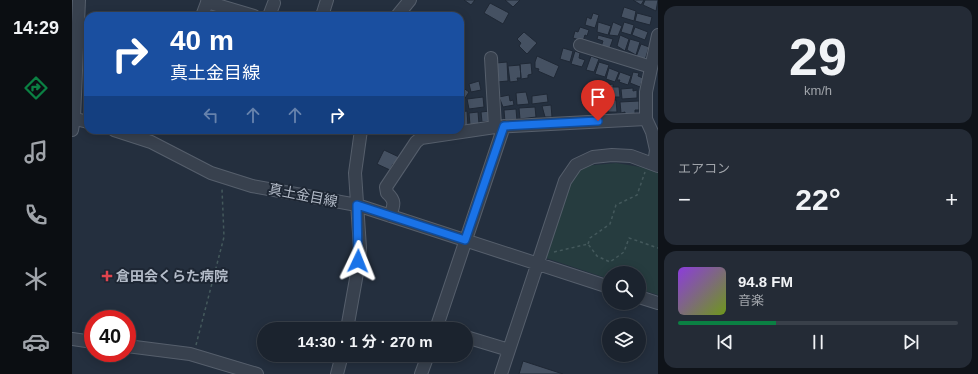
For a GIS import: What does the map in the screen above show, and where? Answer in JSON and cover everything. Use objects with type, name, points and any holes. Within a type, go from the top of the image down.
[{"type":"street","points":[[79,0],[73,122],[84,122]]},
{"type":"street","points":[[323,12],[327,0]]},
{"type":"street","points":[[400,12],[410,0]]},
{"type":"street","points":[[203,12],[207,1],[241,12]]},
{"type":"street","points":[[271,12],[274,3]]},
{"type":"street","points":[[501,374],[565,181],[576,165],[593,157],[612,155],[631,156],[656,165],[655,133],[646,118],[652,93],[651,67],[658,36]]},
{"type":"street","points":[[580,45],[651,67]]},
{"type":"street","points":[[440,322],[500,127],[491,58]]},
{"type":"street","points":[[464,132],[500,127],[646,118]]},
{"type":"street","name":"真土金目線","points":[[126,134],[151,142],[211,173],[252,186],[357,205],[602,285]]},
{"type":"street","points":[[348,322],[359,254],[355,173],[360,134]]},
{"type":"street","points":[[390,216],[394,204],[393,198],[387,193],[386,187],[416,142],[421,138],[450,134]]},
{"type":"street","points":[[646,299],[658,303]]},
{"type":"street","points":[[72,339],[84,341]]},
{"type":"street","points":[[473,339],[509,350]]},
{"type":"street","points":[[136,347],[194,355],[257,374]]},
{"type":"street","points":[[337,374],[340,362]]},
{"type":"street","points":[[421,374],[425,362]]},
{"type":"path","points":[[588,244],[590,238],[610,224],[616,205],[638,195],[645,169],[656,165]]},
{"type":"path","points":[[194,355],[224,236],[222,176]]},
{"type":"path","points":[[588,244],[598,256],[610,262],[624,252],[629,238],[658,248]]},
{"type":"path","points":[[538,263],[550,252],[588,244]]},
{"type":"green space","points":[[616,163],[658,172],[658,295],[646,291],[646,266],[602,266],[602,277],[546,258],[546,251],[569,179],[585,166]]},
{"type":"building","points":[[464,0],[475,0],[471,5]]},
{"type":"building","points":[[505,0],[520,0],[513,7]]},
{"type":"building","points":[[633,0],[644,0],[641,5]]},
{"type":"building","points":[[645,0],[658,0],[656,11],[643,5]]},
{"type":"building","points":[[490,3],[509,13],[503,24],[484,13]]},
{"type":"building","points":[[624,7],[636,11],[634,21],[621,17]]},
{"type":"building","points":[[593,13],[599,15],[595,28],[585,25],[587,17],[591,19]]},
{"type":"building","points":[[637,13],[652,17],[650,25],[635,21]]},
{"type":"building","points":[[598,22],[611,26],[608,35],[597,32]]},
{"type":"building","points":[[613,22],[622,26],[618,36],[609,35]]},
{"type":"building","points":[[624,22],[634,25],[631,35],[621,32]]},
{"type":"building","points":[[580,27],[589,30],[583,41],[573,38],[575,31],[578,32]]},
{"type":"building","points":[[635,27],[648,32],[645,40],[632,35]]},
{"type":"building","points":[[524,32],[537,43],[527,54],[519,46],[521,43],[517,39]]},
{"type":"building","points":[[598,35],[613,39],[609,50],[601,47],[603,41],[597,39]]},
{"type":"building","points":[[620,35],[629,39],[625,51],[617,46]]},
{"type":"building","points":[[630,39],[640,42],[636,55],[627,50]]},
{"type":"building","points":[[641,44],[649,47],[645,60],[636,57]]},
{"type":"building","points":[[563,48],[573,51],[570,62],[560,59]]},
{"type":"building","points":[[575,51],[580,53],[579,58],[585,60],[582,67],[571,64]]},
{"type":"building","points":[[537,56],[559,66],[554,78],[538,71],[539,69],[535,68]]},
{"type":"building","points":[[591,56],[599,59],[594,72],[586,70]]},
{"type":"building","points":[[507,62],[508,81],[497,82],[496,63]]},
{"type":"building","points":[[599,62],[609,65],[605,77],[595,74]]},
{"type":"building","points":[[531,63],[532,74],[528,75],[528,78],[521,79],[520,64]]},
{"type":"building","points":[[520,65],[521,78],[517,78],[518,81],[510,82],[508,66]]},
{"type":"building","points":[[609,68],[619,72],[615,82],[606,79]]},
{"type":"building","points":[[620,72],[631,76],[628,85],[619,82],[620,80],[617,80]]},
{"type":"building","points":[[633,72],[639,73],[638,76],[643,78],[640,87],[630,83]]},
{"type":"building","points":[[479,81],[481,90],[471,92],[469,84]]},
{"type":"building","points":[[613,84],[613,87],[619,87],[620,97],[607,97],[606,85]]},
{"type":"building","points":[[464,88],[469,92],[464,100]]},
{"type":"building","points":[[633,88],[633,91],[637,90],[637,98],[622,99],[621,89]]},
{"type":"building","points":[[526,92],[529,104],[517,105],[516,93]]},
{"type":"building","points":[[547,94],[548,102],[532,104],[532,96]]},
{"type":"building","points":[[509,95],[510,101],[513,100],[514,105],[503,107],[499,97]]},
{"type":"building","points":[[483,97],[484,107],[469,109],[467,99]]},
{"type":"building","points":[[607,100],[616,100],[617,112],[608,112]]},
{"type":"building","points":[[639,101],[639,110],[635,110],[635,115],[625,115],[625,112],[621,113],[620,102]]},
{"type":"building","points":[[551,105],[552,117],[545,117],[542,106]]},
{"type":"building","points":[[535,107],[536,117],[520,119],[519,108]]},
{"type":"building","points":[[516,109],[517,121],[505,122],[504,110]]},
{"type":"building","points":[[464,111],[467,111],[468,126],[464,126]]},
{"type":"building","points":[[490,111],[491,121],[482,122],[481,112]]},
{"type":"building","points":[[478,112],[479,124],[470,125],[469,113]]},
{"type":"building","points":[[384,150],[399,157],[395,165],[393,164],[390,170],[377,164]]},
{"type":"building","points":[[523,361],[563,374],[519,374]]},
{"type":"place","name":"倉田会くらた病院","points":[[107,276]]},
{"type":"route","points":[[358,261],[360,248],[357,205],[465,240],[504,126],[598,121]]}]
